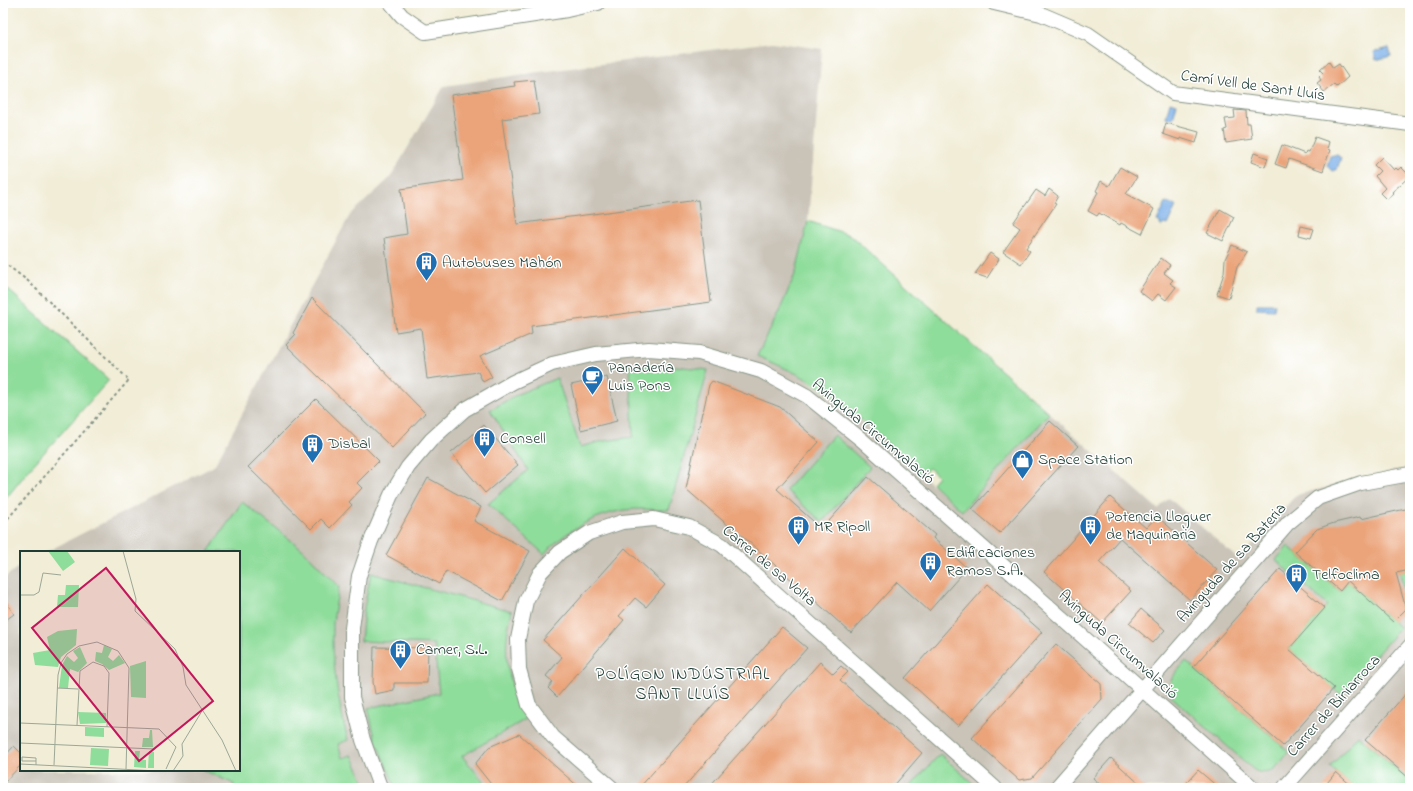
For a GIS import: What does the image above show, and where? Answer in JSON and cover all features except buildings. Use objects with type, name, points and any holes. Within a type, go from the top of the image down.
[{"type":"street","points":[[391,3],[402,16],[425,32],[567,10],[598,3]]},
{"type":"street","name":"Camí Vell de Sant Lluís","points":[[994,3],[1041,14],[1088,34],[1173,93],[1410,124]]},
{"type":"street","name":"Avinguda Circumvalació","points":[[381,788],[378,784],[362,740],[352,697],[352,628],[359,576],[371,541],[391,495],[408,468],[431,440],[464,410],[513,382],[552,364],[596,354],[649,349],[699,353],[761,371],[808,396],[862,440],[1253,788]]},
{"type":"street","name":"Avinguda de sa Bateria","points":[[1056,788],[1288,522],[1318,498],[1361,483],[1410,474]]},
{"type":"street","name":"Carrer de sa Volta","points":[[612,788],[553,736],[529,705],[519,669],[518,639],[526,601],[540,573],[560,552],[589,534],[622,522],[654,519],[689,527],[722,545],[995,788]]},
{"type":"street","name":"Carrer de Biniarroca","points":[[1284,788],[1410,646]]},
{"type":"path","points":[[3,262],[28,281],[129,380],[3,524]]},
{"type":"shaded area","points":[[772,42],[822,49],[808,221],[796,272],[779,312],[757,356],[799,375],[849,410],[962,511],[1049,413],[1158,509],[1169,498],[1239,560],[1296,495],[1410,467],[1410,788],[3,788],[3,579],[20,566],[20,771],[240,771],[240,551],[48,551],[214,466],[350,215],[390,178],[444,86]]},
{"type":"green space","points":[[808,221],[850,235],[1049,413],[962,511],[932,483],[938,476],[929,468],[922,475],[863,421],[832,396],[799,375],[757,356],[779,312],[796,272]]},
{"type":"green space","points":[[3,285],[109,380],[33,465],[3,502]]},
{"type":"green space","points":[[660,364],[708,370],[669,510],[630,509],[613,512],[591,520],[571,531],[544,554],[488,504],[528,470],[490,410],[518,394],[557,378],[580,447],[603,441],[633,437],[630,365]]},
{"type":"green space","points":[[834,435],[870,467],[822,522],[786,490]]},
{"type":"green space","points":[[242,502],[302,549],[339,587],[333,624],[333,639],[335,668],[341,711],[348,740],[338,744],[342,758],[352,755],[367,788],[233,788],[234,784],[205,771],[240,771],[240,551],[209,551]]},
{"type":"green space","points":[[1288,546],[1340,591],[1348,581],[1400,628],[1341,695],[1289,649],[1327,605],[1276,560]]},
{"type":"green space","points":[[1410,570],[1410,615],[1400,572]]},
{"type":"green space","points":[[371,573],[512,611],[507,640],[508,666],[514,692],[526,719],[462,756],[489,788],[397,788],[395,786],[376,742],[368,708],[439,693],[434,644],[361,641],[364,608]]},
{"type":"green space","points":[[1186,661],[1289,752],[1274,769],[1265,773],[1254,770],[1172,697],[1170,692],[1171,682]]},
{"type":"green space","points":[[1358,735],[1409,780],[1410,779],[1410,788],[1354,788],[1330,767]]},
{"type":"green space","points":[[940,754],[978,788],[909,788]]},
{"type":"water","points":[[1389,48],[1391,56],[1376,60],[1374,52]]},
{"type":"water","points":[[1170,102],[1177,104],[1173,119],[1166,117]]},
{"type":"water","points":[[1334,155],[1341,158],[1337,169],[1332,171],[1327,166],[1330,156]]},
{"type":"water","points":[[1166,202],[1176,206],[1167,225],[1164,224],[1162,226],[1160,225],[1160,222],[1157,221]]},
{"type":"water","points":[[1257,304],[1275,304],[1274,310],[1257,309]]},
{"type":"place","name":"Autobuses Mahón","points":[[427,282]]},
{"type":"place","name":"Panadería Luis Pons","points":[[593,396]]},
{"type":"place","name":"Consell","points":[[485,458]]},
{"type":"place","name":"Disbal","points":[[313,464]]},
{"type":"place","name":"Space Station","points":[[1022,480]]},
{"type":"place","name":"MR Ripoll","points":[[798,546]]},
{"type":"place","name":"Potencia Lloguer de Maquinaria","points":[[1090,546]]},
{"type":"place","name":"Edificaciones Ramos S.A.","points":[[931,582]]},
{"type":"place","name":"Telfoclima","points":[[1296,594]]},
{"type":"place","name":"Camer, S.L.","points":[[401,670]]},
{"type":"district","name":"POLÍGON INDÚSTRIAL SANT LLUÍS","points":[[683,684]]}]
